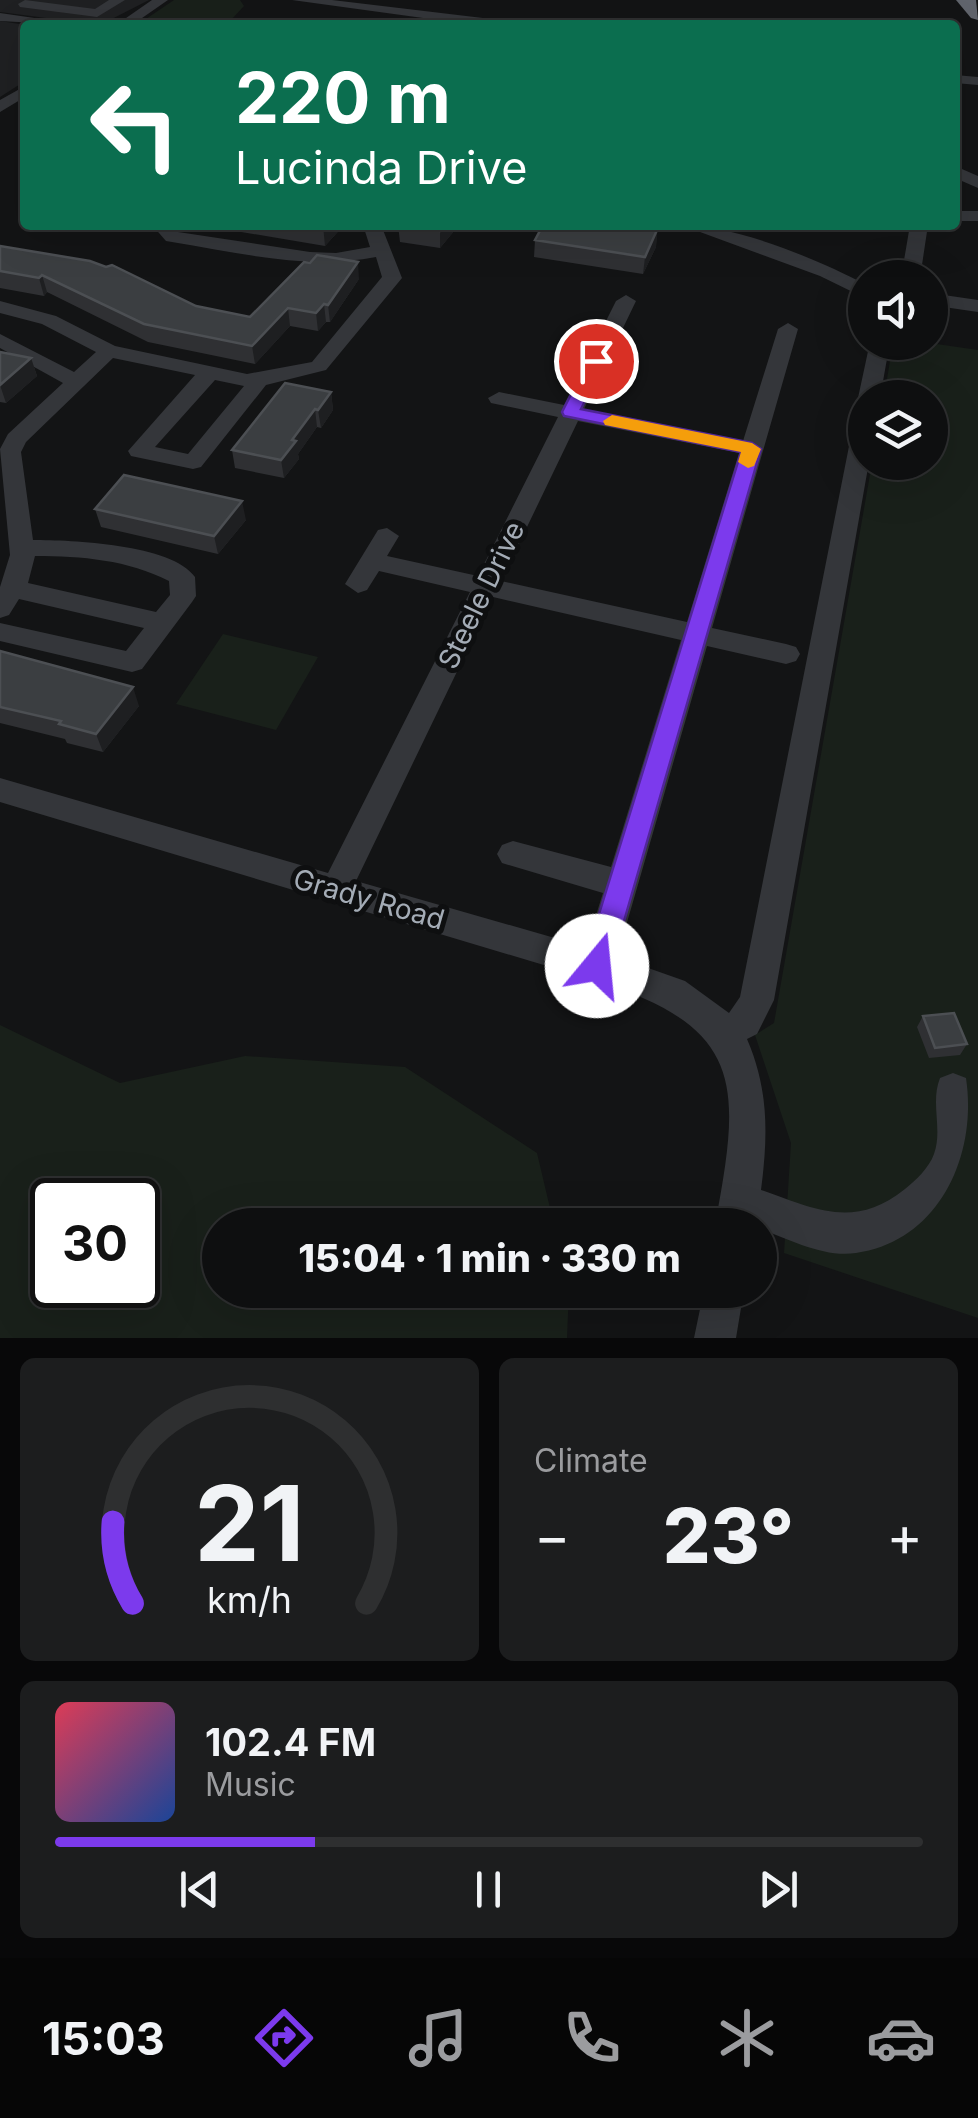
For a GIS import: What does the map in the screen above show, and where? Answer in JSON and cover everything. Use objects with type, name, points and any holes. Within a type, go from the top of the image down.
[{"type":"highway","points":[[965,0],[978,14]]},
{"type":"street","points":[[31,0],[24,4],[97,13],[115,2]]},
{"type":"street","points":[[86,0],[115,2]]},
{"type":"street","points":[[131,20],[160,0]]},
{"type":"street","points":[[298,0],[466,20]]},
{"type":"street","points":[[165,230],[172,237],[310,258],[336,259],[380,251]]},
{"type":"street","points":[[0,307],[49,320],[109,352],[208,374],[257,379],[301,372],[330,357],[392,278],[392,269],[372,230]]},
{"type":"street","points":[[705,230],[827,272],[848,283]]},
{"type":"street","points":[[913,260],[918,230]]},
{"type":"street","name":"Steele Drive","points":[[336,889],[626,301]]},
{"type":"street","points":[[948,302],[978,306]]},
{"type":"street","points":[[597,966],[788,329]]},
{"type":"street","points":[[0,340],[76,382]]},
{"type":"street","points":[[109,352],[11,430],[10,469],[18,499],[23,548],[5,597],[51,594],[162,623]]},
{"type":"street","points":[[208,374],[138,451],[194,462],[252,392],[257,379]]},
{"type":"street","points":[[499,398],[752,449]]},
{"type":"street","points":[[738,1208],[751,1117],[748,1089],[725,1033],[746,1022],[757,1000],[854,480]]},
{"type":"street","points":[[358,584],[387,536]]},
{"type":"street","points":[[0,632],[132,662],[183,596],[182,577],[164,567],[70,547],[23,548]]},
{"type":"street","points":[[372,561],[786,654]]},
{"type":"street","name":"Grady Road","points":[[0,790],[597,966],[684,998],[725,1033]]},
{"type":"street","points":[[513,854],[621,884]]},
{"type":"street","points":[[777,1221],[842,1234],[876,1229],[933,1190],[949,1167],[957,1135],[953,1091]]},
{"type":"street","points":[[715,1338],[721,1308]]},
{"type":"shaded area","points":[[0,0],[149,0],[110,20],[62,20],[0,12]]},
{"type":"shaded area","points":[[174,0],[240,0],[244,6],[231,20],[144,20]]},
{"type":"shaded area","points":[[0,21],[20,24],[20,84],[0,97]]},
{"type":"shaded area","points":[[948,346],[978,350],[978,1318],[784,1253],[791,1143],[755,1035],[774,1023],[869,480],[948,480],[948,380],[887,380],[890,360],[948,360]]},
{"type":"shaded area","points":[[223,634],[318,657],[276,730],[176,704]]},
{"type":"shaded area","points":[[0,1025],[120,1083],[245,1056],[405,1067],[537,1153],[550,1208],[202,1208],[202,1308],[568,1308],[567,1338],[0,1338]]},
{"type":"building","points":[[540,230],[657,230],[645,257],[535,240]]},
{"type":"building","points":[[0,246],[112,265],[196,306],[250,317],[304,262],[310,263],[317,255],[358,262],[328,305],[324,304],[316,313],[288,308],[252,346],[144,324],[42,275],[39,278],[0,271]]},
{"type":"building","points":[[0,352],[31,358],[0,385]]},
{"type":"building","points":[[285,383],[331,392],[281,460],[232,450]]},
{"type":"building","points":[[124,475],[242,501],[214,536],[95,509]]},
{"type":"building","points":[[0,651],[133,687],[96,734],[59,724],[61,721],[0,707]]},
{"type":"building","points":[[954,1013],[967,1044],[935,1048],[923,1016]]},
{"type":"slow traffic","points":[[612,421],[752,449],[748,462]]},
{"type":"route","points":[[596,361],[571,412],[752,449],[597,966]]}]
